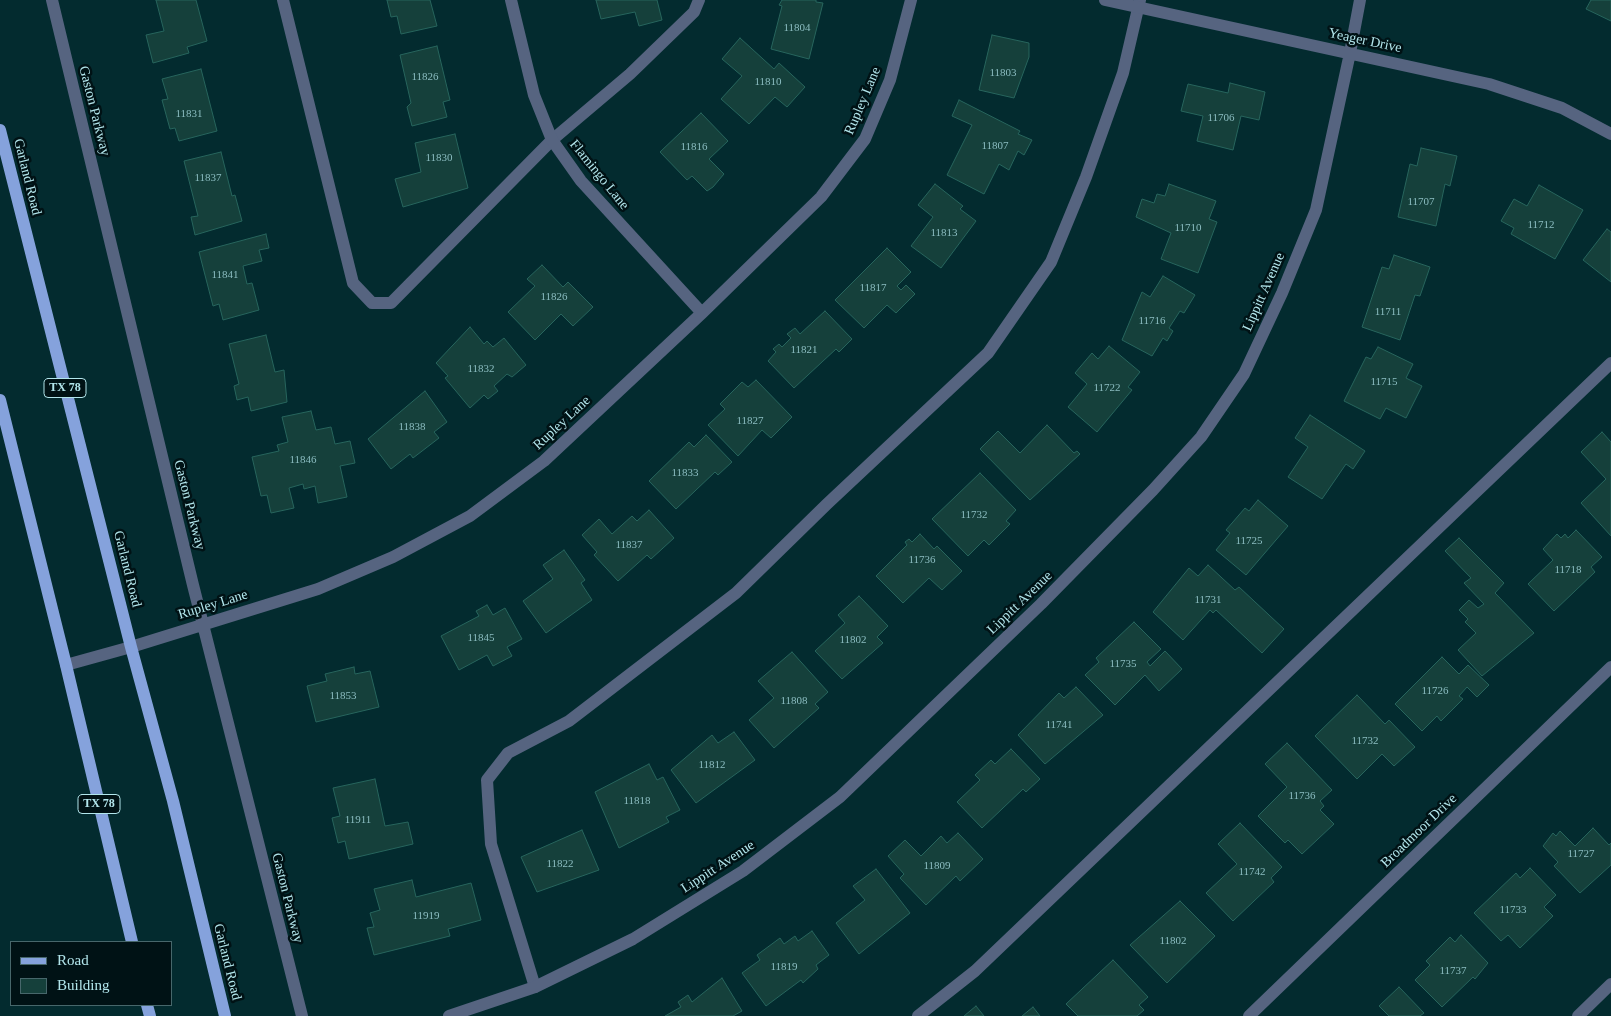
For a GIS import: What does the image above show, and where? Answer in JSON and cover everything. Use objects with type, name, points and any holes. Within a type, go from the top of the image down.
[{"type":"main road","name":"Garland Road","points":[[0,130],[131,647],[173,801],[225,1016]]},
{"type":"main road","name":"TX 78","points":[[0,400],[132,941]]},
{"type":"street","name":"Gaston Parkway","points":[[52,0],[203,624],[302,1016]]},
{"type":"street","points":[[283,0],[354,283],[372,303],[391,302],[552,140],[637,67],[694,12],[699,0]]},
{"type":"street","name":"Flamingo Lane","points":[[511,0],[534,96],[552,140],[581,180],[702,314]]},
{"type":"street","name":"Rupley Lane","points":[[66,665],[131,647],[318,589],[394,557],[470,516],[544,461],[702,314],[821,197],[865,139],[890,80],[911,0]]},
{"type":"street","name":"Yeager Drive","points":[[1105,0],[1140,4],[1489,84],[1562,108],[1611,134]]},
{"type":"street","name":"Lippitt Avenue","points":[[449,1016],[535,987],[633,939],[734,876],[840,797],[1041,604],[1153,490],[1195,444],[1244,374],[1282,293],[1316,210],[1360,0]]},
{"type":"street","points":[[535,987],[491,844],[487,780],[508,753],[569,721],[736,593],[827,504],[988,353],[1051,262],[1086,178],[1123,73],[1140,4]]},
{"type":"street","points":[[918,1016],[974,971],[1611,363]]},
{"type":"street","name":"Broadmoor Drive","points":[[1248,1016],[1611,667]]},
{"type":"street","points":[[1578,1016],[1611,984]]},
{"type":"building","points":[[156,0],[196,0],[207,41],[187,47],[189,53],[153,63],[146,35],[164,31]]},
{"type":"building","points":[[387,0],[430,0],[437,26],[401,34],[397,16],[391,17]]},
{"type":"building","points":[[596,0],[657,0],[662,20],[639,26],[635,12],[601,19]]},
{"type":"building","points":[[782,0],[816,0],[816,2],[823,3],[809,59],[771,49],[782,6],[779,5]]},
{"type":"building","points":[[1591,0],[1611,0],[1611,21],[1586,9]]},
{"type":"building","points":[[992,35],[1029,43],[1029,57],[1014,98],[979,90]]},
{"type":"building","points":[[740,38],[774,69],[779,63],[805,87],[787,107],[775,97],[749,124],[721,99],[742,76],[722,59]]},
{"type":"building","points":[[437,46],[450,100],[443,102],[447,117],[412,126],[407,107],[411,103],[400,55]]},
{"type":"building","points":[[201,69],[217,131],[179,141],[175,128],[170,129],[162,100],[168,99],[162,79]]},
{"type":"building","points":[[1230,83],[1265,92],[1259,120],[1241,116],[1233,150],[1197,141],[1203,116],[1181,111],[1188,84],[1228,93]]},
{"type":"building","points":[[959,100],[1020,131],[1018,134],[1032,140],[1024,155],[1018,151],[1009,170],[999,164],[984,194],[947,175],[972,125],[952,116]]},
{"type":"building","points":[[701,113],[728,141],[709,159],[724,174],[707,191],[692,176],[687,180],[660,152]]},
{"type":"building","points":[[455,134],[468,188],[403,207],[395,179],[421,172],[415,143]]},
{"type":"building","points":[[1421,148],[1457,156],[1450,186],[1445,184],[1436,226],[1398,217],[1410,164],[1417,166]]},
{"type":"building","points":[[221,152],[232,196],[235,195],[242,221],[195,235],[191,217],[198,216],[184,161]]},
{"type":"building","points":[[935,184],[963,206],[960,209],[976,221],[941,268],[911,246],[933,217],[918,205]]},
{"type":"building","points":[[1169,184],[1216,201],[1209,219],[1217,222],[1198,273],[1161,259],[1171,233],[1136,217],[1142,199],[1154,203],[1157,194],[1165,196]]},
{"type":"building","points":[[1539,185],[1583,210],[1555,259],[1511,234],[1514,228],[1501,221],[1514,199],[1527,206]]},
{"type":"building","points":[[1607,229],[1611,232],[1611,282],[1583,260]]},
{"type":"building","points":[[266,234],[269,248],[259,250],[262,261],[243,266],[247,284],[252,283],[259,310],[223,320],[219,304],[213,306],[199,252]]},
{"type":"building","points":[[887,248],[911,272],[897,286],[901,290],[906,285],[915,294],[896,313],[887,305],[864,328],[835,300]]},
{"type":"building","points":[[1394,255],[1430,267],[1420,296],[1415,295],[1400,340],[1362,327],[1382,267],[1389,269]]},
{"type":"building","points":[[542,265],[563,287],[568,282],[593,307],[573,326],[561,314],[535,340],[508,312],[535,286],[527,279]]},
{"type":"building","points":[[1163,276],[1195,295],[1184,313],[1180,311],[1169,328],[1173,331],[1167,341],[1163,338],[1152,356],[1122,340],[1142,292],[1150,297]]},
{"type":"building","points":[[825,311],[852,339],[839,352],[836,349],[794,388],[768,361],[776,352],[773,349],[779,344],[782,347],[791,338],[787,334],[795,328],[800,334]]},
{"type":"building","points":[[470,327],[484,344],[487,341],[493,347],[504,338],[526,365],[512,377],[507,374],[494,386],[498,391],[488,399],[484,395],[470,408],[445,378],[448,376],[436,363]]},
{"type":"building","points":[[266,335],[275,372],[284,370],[287,402],[251,411],[248,397],[237,400],[234,386],[239,384],[229,344]]},
{"type":"building","points":[[1109,346],[1140,372],[1128,387],[1132,390],[1097,432],[1068,407],[1087,384],[1075,373],[1092,353],[1098,359]]},
{"type":"building","points":[[1378,347],[1413,364],[1406,378],[1422,386],[1406,418],[1386,408],[1380,419],[1344,401],[1366,357],[1371,359]]},
{"type":"building","points":[[756,380],[792,417],[771,438],[762,430],[738,456],[708,425],[725,409],[720,404],[742,382],[748,387]]},
{"type":"building","points":[[425,391],[447,422],[434,432],[439,438],[413,458],[410,454],[391,469],[368,439]]},
{"type":"building","points":[[311,411],[316,430],[331,427],[335,444],[350,441],[355,463],[340,466],[347,497],[318,503],[315,486],[304,489],[303,484],[289,488],[294,508],[271,513],[267,495],[261,496],[252,457],[279,451],[277,445],[288,442],[282,417]]},
{"type":"building","points":[[1310,415],[1365,451],[1353,469],[1346,464],[1322,499],[1288,477],[1308,447],[1295,438]]},
{"type":"building","points":[[1047,425],[1074,453],[1077,451],[1080,454],[1030,500],[980,449],[998,431],[1020,453]]},
{"type":"building","points":[[1602,432],[1611,442],[1611,536],[1581,503],[1606,479],[1581,452]]},
{"type":"building","points":[[706,435],[732,462],[718,475],[715,472],[676,509],[649,481],[689,442],[694,447]]},
{"type":"building","points":[[980,473],[1016,510],[1006,521],[1010,524],[989,545],[984,540],[968,556],[932,519]]},
{"type":"building","points":[[1258,500],[1288,526],[1246,575],[1216,550],[1230,533],[1226,530],[1245,508],[1249,511]]},
{"type":"building","points":[[649,510],[674,538],[651,559],[647,555],[618,581],[594,555],[597,552],[582,535],[599,519],[612,534],[632,516],[637,521]]},
{"type":"building","points":[[1576,530],[1602,557],[1591,567],[1595,572],[1554,611],[1528,584],[1553,560],[1543,549],[1557,534],[1561,538],[1565,534],[1568,538]]},
{"type":"building","points":[[920,534],[934,549],[937,546],[962,571],[942,590],[929,578],[903,603],[876,576],[907,545],[905,542],[909,539],[912,542]]},
{"type":"building","points":[[1459,538],[1504,583],[1495,593],[1534,633],[1482,676],[1458,650],[1476,633],[1465,622],[1468,619],[1459,610],[1469,600],[1478,608],[1484,604],[1464,583],[1471,578],[1445,551]]},
{"type":"building","points":[[564,550],[585,580],[581,583],[592,600],[546,633],[523,601],[553,579],[543,565]]},
{"type":"building","points":[[1208,565],[1235,590],[1239,587],[1284,629],[1262,653],[1216,610],[1213,613],[1210,610],[1183,640],[1153,612],[1189,568],[1198,576]]},
{"type":"building","points":[[859,596],[888,626],[877,637],[883,643],[842,679],[815,651],[845,623],[838,615]]},
{"type":"building","points":[[487,605],[493,615],[505,608],[522,639],[507,647],[512,656],[493,666],[487,655],[459,670],[441,636],[479,616],[476,611]]},
{"type":"building","points":[[1134,622],[1161,649],[1147,662],[1150,666],[1165,651],[1182,669],[1159,691],[1145,675],[1115,705],[1085,675],[1099,662],[1096,658]]},
{"type":"building","points":[[792,652],[828,692],[815,704],[819,708],[774,748],[749,720],[774,698],[758,681]]},
{"type":"building","points":[[1442,657],[1459,674],[1468,665],[1489,685],[1477,697],[1467,687],[1459,696],[1463,699],[1441,721],[1437,716],[1422,731],[1395,704]]},
{"type":"building","points":[[354,667],[355,674],[370,671],[379,707],[316,722],[307,686],[327,681],[325,674]]},
{"type":"building","points":[[1076,687],[1103,715],[1045,764],[1018,735],[1059,693],[1064,698]]},
{"type":"building","points":[[1357,695],[1385,724],[1389,720],[1415,747],[1394,766],[1382,754],[1357,779],[1315,736]]},
{"type":"building","points":[[734,732],[755,760],[696,803],[671,770],[712,735],[718,743]]},
{"type":"building","points":[[1287,743],[1332,790],[1320,801],[1324,806],[1320,810],[1334,824],[1302,854],[1288,840],[1285,843],[1258,816],[1287,787],[1265,764]]},
{"type":"building","points":[[1011,749],[1040,779],[1026,792],[1023,789],[982,828],[957,802],[980,780],[975,775],[991,760],[995,764]]},
{"type":"building","points":[[649,764],[657,780],[663,777],[680,810],[666,817],[669,822],[619,848],[595,792]]},
{"type":"building","points":[[375,779],[385,826],[408,822],[413,844],[349,859],[345,841],[338,843],[332,818],[340,816],[333,788]]},
{"type":"building","points":[[1240,823],[1282,867],[1271,878],[1274,882],[1233,921],[1206,893],[1237,864],[1218,844]]},
{"type":"building","points":[[1593,828],[1609,845],[1611,843],[1611,865],[1580,893],[1554,866],[1558,862],[1543,846],[1553,833],[1556,836],[1560,831],[1575,846]]},
{"type":"building","points":[[582,830],[599,870],[537,892],[521,857]]},
{"type":"building","points":[[958,833],[983,859],[960,881],[956,876],[926,905],[900,878],[904,874],[888,856],[905,840],[921,856],[941,836],[947,843]]},
{"type":"building","points":[[1530,868],[1556,895],[1544,907],[1553,916],[1520,948],[1508,935],[1501,941],[1474,913],[1516,873],[1520,878]]},
{"type":"building","points":[[876,869],[910,913],[859,954],[836,923],[865,900],[853,886]]},
{"type":"building","points":[[412,880],[416,897],[471,883],[481,920],[448,929],[450,936],[374,955],[367,928],[374,927],[370,913],[380,910],[374,889]]},
{"type":"building","points":[[1180,901],[1215,936],[1167,983],[1130,945]]},
{"type":"building","points":[[812,931],[829,955],[816,965],[818,969],[803,983],[801,980],[766,1006],[742,973],[760,960],[757,955],[780,938],[784,944],[795,936],[798,941]]},
{"type":"building","points":[[1461,935],[1488,963],[1475,979],[1473,977],[1442,1007],[1415,980],[1430,965],[1426,961],[1450,937],[1455,942]]},
{"type":"building","points":[[1113,960],[1148,997],[1139,1005],[1144,1010],[1137,1016],[1078,1016],[1066,1004]]},
{"type":"building","points":[[722,978],[742,1011],[733,1016],[665,1016],[681,1007],[678,1002],[688,995],[692,1002]]},
{"type":"building","points":[[1399,987],[1424,1013],[1420,1016],[1389,1016],[1379,1006]]},
{"type":"building","points":[[976,1006],[984,1016],[964,1016]]},
{"type":"building","points":[[1033,1007],[1040,1016],[1022,1016]]}]
